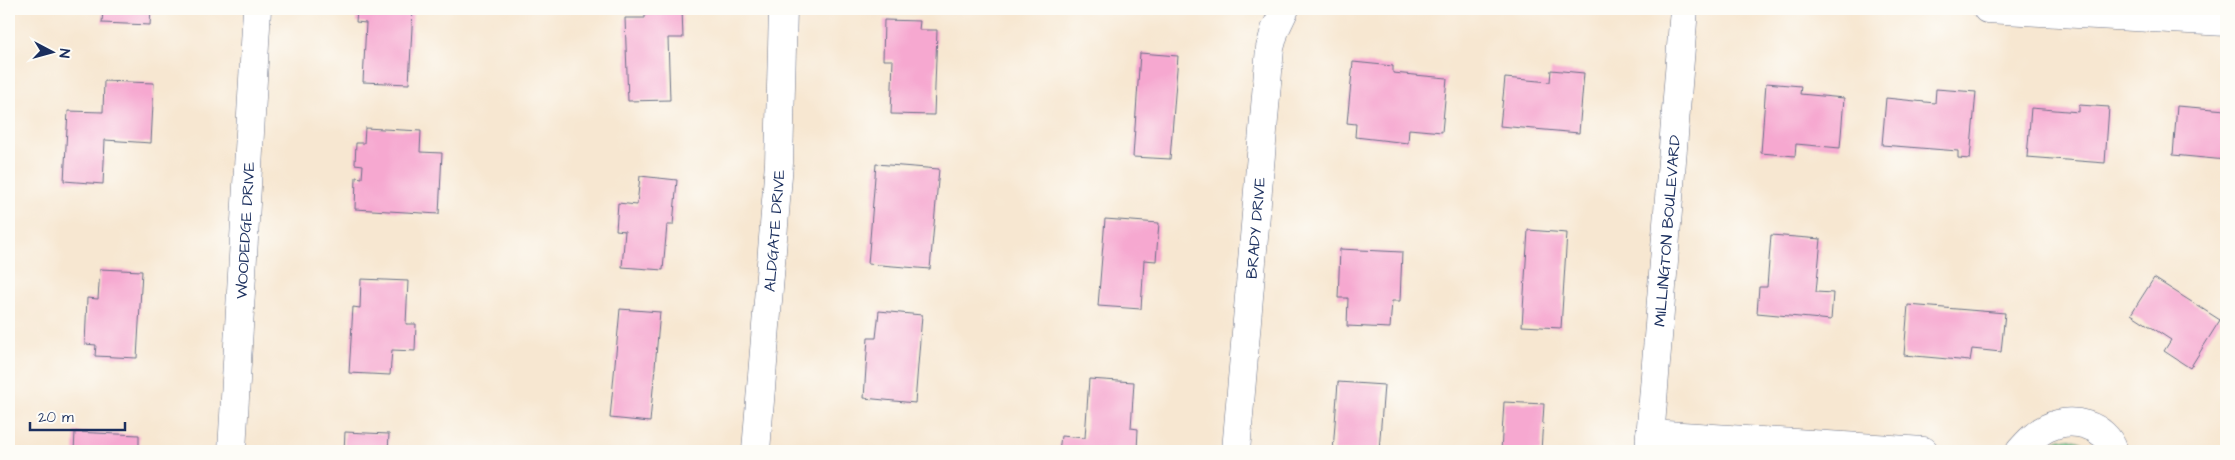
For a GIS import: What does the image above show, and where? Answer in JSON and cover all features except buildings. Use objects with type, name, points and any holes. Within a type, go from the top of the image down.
[{"type":"street","name":"WOODEDGE DRIVE","points":[[232,451],[258,9]]},
{"type":"street","name":"ALDGATE DRIVE","points":[[756,451],[779,164],[783,9]]},
{"type":"street","name":"BRADY DRIVE","points":[[1236,451],[1270,48],[1275,30],[1286,9]]},
{"type":"street","name":"MILLINGTON BOULEVARD","points":[[1649,443],[1684,9]]},
{"type":"street","points":[[1987,9],[2226,22]]},
{"type":"street","points":[[2020,451],[2031,439],[2046,428],[2060,423],[2094,427],[2104,435],[2114,451]]},
{"type":"street","points":[[1649,443],[1924,451]]},
{"type":"green space","points":[[2068,438],[2088,444],[2092,451],[2046,451],[2055,442]]}]
